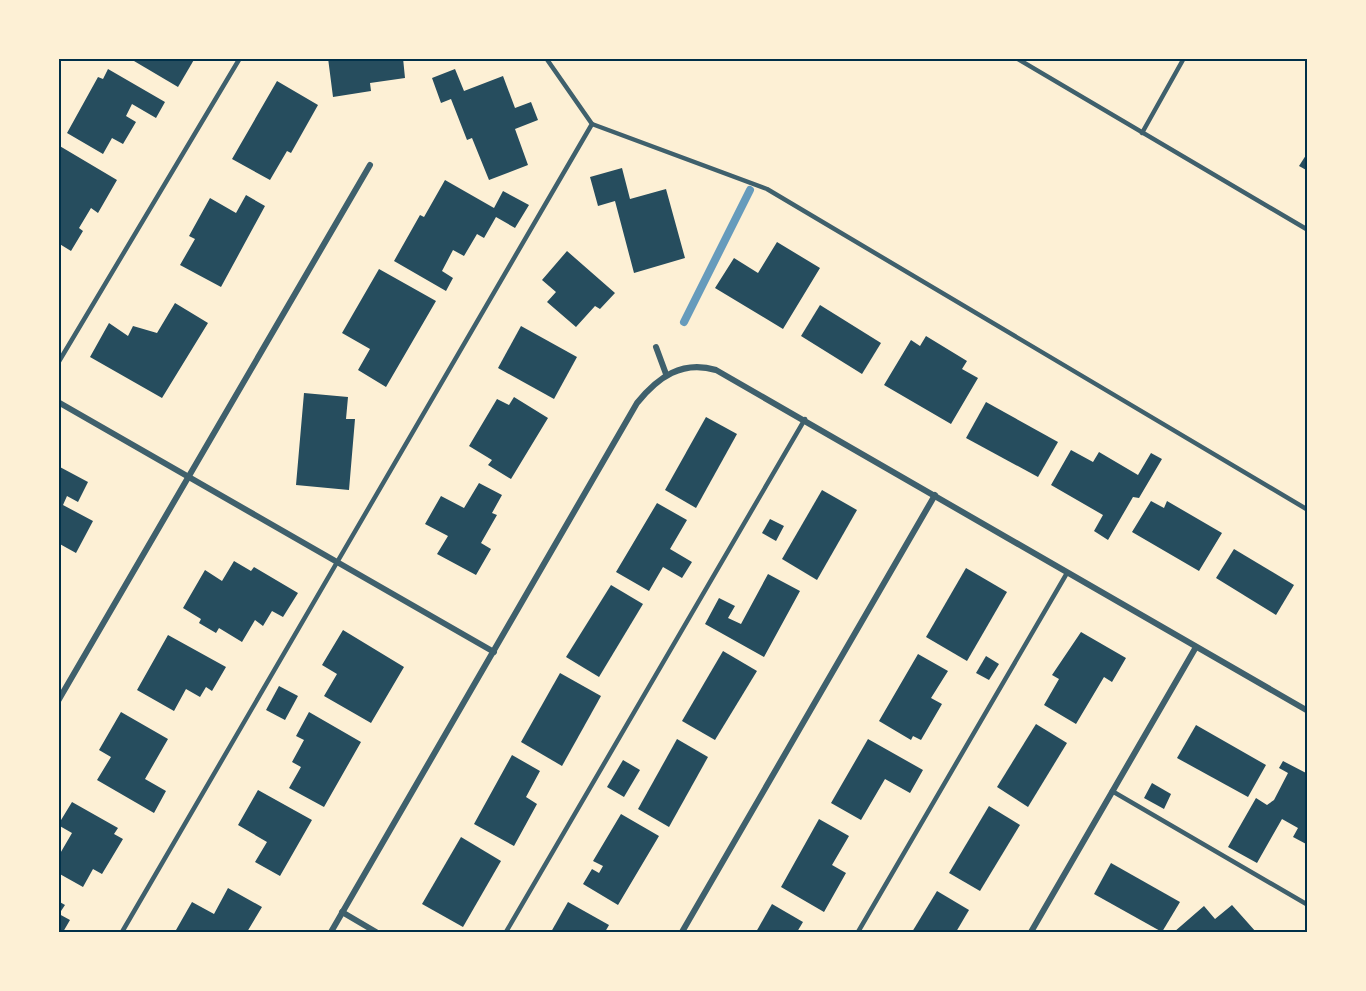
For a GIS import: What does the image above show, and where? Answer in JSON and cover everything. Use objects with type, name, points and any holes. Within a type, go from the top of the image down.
[{"type":"street","points":[[58,701],[370,165]]},
{"type":"street","points":[[657,347],[666,374]]},
{"type":"street","points":[[331,933],[638,403],[655,382],[666,374],[701,365],[716,370],[805,419],[1308,711]]},
{"type":"street","points":[[58,402],[494,652]]},
{"type":"street","points":[[682,933],[935,495]]},
{"type":"street","points":[[1033,932],[1196,647]]},
{"type":"street","points":[[342,912],[376,933]]},
{"type":"lane","points":[[58,363],[240,58]]},
{"type":"lane","points":[[546,58],[592,124],[767,189],[1308,510]]},
{"type":"lane","points":[[1016,58],[1308,230]]},
{"type":"lane","points":[[1142,133],[1184,58]]},
{"type":"lane","points":[[122,933],[592,124]]},
{"type":"lane","points":[[506,933],[805,419]]},
{"type":"lane","points":[[858,933],[1067,573]]},
{"type":"lane","points":[[1112,791],[1308,905]]},
{"type":"building","points":[[135,58],[195,58],[178,87],[134,61]]},
{"type":"building","points":[[328,58],[403,58],[405,78],[370,83],[371,91],[333,97]]},
{"type":"building","points":[[108,69],[165,102],[156,118],[132,104],[126,116],[136,122],[123,144],[112,138],[103,154],[67,133],[98,77],[103,79]]},
{"type":"building","points":[[455,69],[464,91],[503,76],[515,108],[531,102],[538,120],[515,129],[528,165],[489,180],[472,138],[467,140],[451,99],[441,103],[432,78]]},
{"type":"building","points":[[277,81],[318,105],[291,153],[287,151],[270,180],[232,159]]},
{"type":"building","points":[[58,145],[117,180],[98,213],[91,208],[79,228],[83,231],[71,251],[58,243]]},
{"type":"building","points":[[1308,152],[1308,171],[1299,166]]},
{"type":"building","points":[[622,168],[630,199],[666,189],[685,258],[634,273],[615,201],[598,206],[590,177]]},
{"type":"building","points":[[445,180],[494,208],[503,191],[529,205],[515,228],[496,217],[484,238],[477,234],[464,256],[453,250],[442,271],[453,278],[446,291],[394,261],[420,215],[424,217]]},
{"type":"building","points":[[246,195],[265,206],[221,287],[180,265],[195,239],[189,236],[210,198],[236,213]]},
{"type":"building","points":[[777,242],[820,268],[783,329],[715,288],[734,258],[758,273]]},
{"type":"building","points":[[567,251],[615,293],[600,309],[595,306],[576,327],[547,302],[556,292],[542,280]]},
{"type":"building","points":[[379,269],[436,301],[386,387],[358,370],[370,349],[342,333]]},
{"type":"building","points":[[175,303],[208,323],[162,398],[90,357],[109,323],[128,336],[133,326],[157,333]]},
{"type":"building","points":[[820,305],[881,343],[862,374],[801,336]]},
{"type":"building","points":[[521,326],[577,357],[554,399],[498,368]]},
{"type":"building","points":[[926,336],[967,361],[962,369],[978,378],[951,424],[884,385],[911,340],[920,346]]},
{"type":"building","points":[[304,393],[348,397],[346,419],[355,419],[349,490],[296,485]]},
{"type":"building","points":[[514,397],[548,418],[511,479],[488,465],[492,460],[469,446],[497,399],[509,405]]},
{"type":"building","points":[[986,402],[1058,442],[1038,477],[966,438]]},
{"type":"building","points":[[706,417],[737,434],[696,508],[665,490]]},
{"type":"building","points":[[1071,450],[1093,462],[1099,452],[1138,475],[1151,453],[1162,459],[1139,498],[1133,497],[1108,540],[1094,531],[1103,515],[1051,485]]},
{"type":"building","points":[[58,466],[88,482],[78,502],[67,496],[63,505],[93,521],[76,553],[58,543]]},
{"type":"building","points":[[479,483],[502,495],[492,513],[497,515],[481,543],[491,549],[476,575],[437,554],[448,536],[425,524],[441,496],[464,508]]},
{"type":"building","points":[[822,490],[857,510],[817,580],[782,559]]},
{"type":"building","points":[[1151,501],[1164,508],[1167,501],[1222,533],[1199,571],[1132,532]]},
{"type":"building","points":[[657,503],[687,520],[670,549],[692,562],[682,578],[663,567],[649,591],[616,572]]},
{"type":"building","points":[[770,519],[784,526],[776,541],[762,533]]},
{"type":"building","points":[[1234,549],[1294,585],[1276,615],[1216,578]]},
{"type":"building","points":[[234,561],[251,571],[254,567],[298,593],[283,617],[272,611],[263,626],[255,620],[242,642],[219,628],[216,633],[199,623],[201,619],[183,608],[205,570],[222,581]]},
{"type":"building","points":[[966,568],[1007,592],[967,661],[926,637]]},
{"type":"building","points":[[768,574],[800,591],[764,657],[705,624],[719,598],[735,606],[728,618],[741,624]]},
{"type":"building","points":[[611,585],[643,604],[599,677],[566,657]]},
{"type":"building","points":[[343,630],[404,667],[371,723],[324,696],[337,674],[322,665]]},
{"type":"building","points":[[1081,632],[1126,658],[1112,682],[1104,677],[1076,724],[1044,705],[1059,679],[1052,675]]},
{"type":"building","points":[[168,635],[226,667],[212,691],[206,687],[200,697],[186,689],[174,711],[137,690]]},
{"type":"building","points":[[723,651],[757,671],[715,740],[682,721]]},
{"type":"building","points":[[918,654],[948,671],[931,698],[942,704],[921,740],[913,736],[911,740],[879,721]]},
{"type":"building","points":[[986,656],[999,664],[989,680],[976,673]]},
{"type":"building","points":[[560,673],[601,696],[562,766],[521,742]]},
{"type":"building","points":[[279,686],[298,696],[285,720],[266,710]]},
{"type":"building","points":[[121,712],[168,739],[145,779],[166,791],[154,813],[97,780],[111,757],[99,750]]},
{"type":"building","points":[[309,712],[361,742],[324,807],[289,788],[301,767],[292,762],[304,740],[296,736]]},
{"type":"building","points":[[1036,724],[1067,743],[1028,807],[997,787]]},
{"type":"building","points":[[1196,725],[1266,765],[1248,797],[1177,758]]},
{"type":"building","points":[[677,739],[708,757],[669,827],[638,809]]},
{"type":"building","points":[[868,739],[923,770],[910,793],[885,779],[861,820],[831,803]]},
{"type":"building","points":[[512,755],[540,771],[526,797],[537,804],[514,846],[474,824]]},
{"type":"building","points":[[623,760],[640,770],[624,797],[607,787]]},
{"type":"building","points":[[1283,761],[1308,774],[1308,845],[1293,837],[1298,828],[1282,819],[1257,863],[1228,847],[1256,798],[1267,805],[1274,800],[1288,773],[1279,768]]},
{"type":"building","points":[[1152,783],[1171,794],[1164,809],[1144,798]]},
{"type":"building","points":[[258,790],[312,820],[280,876],[255,862],[267,842],[238,825]]},
{"type":"building","points":[[72,802],[118,828],[114,834],[123,839],[102,874],[93,869],[83,887],[58,873],[58,857],[72,833],[58,825]]},
{"type":"building","points":[[989,806],[1020,825],[980,891],[949,873]]},
{"type":"building","points":[[621,814],[659,836],[618,905],[583,884],[592,869],[599,873],[603,866],[593,861]]},
{"type":"building","points":[[819,819],[849,836],[832,865],[846,873],[824,912],[781,887]]},
{"type":"building","points":[[461,837],[501,861],[463,927],[422,904]]},
{"type":"building","points":[[1111,863],[1180,902],[1162,932],[1094,894]]},
{"type":"building","points":[[228,888],[262,907],[247,932],[176,930],[192,902],[214,914]]},
{"type":"building","points":[[937,891],[969,910],[956,932],[912,932]]},
{"type":"building","points":[[58,901],[65,905],[59,914],[70,920],[63,932],[58,932]]},
{"type":"building","points":[[568,902],[609,925],[605,932],[551,932]]},
{"type":"building","points":[[772,904],[803,922],[797,932],[756,932]]},
{"type":"building","points":[[1232,905],[1256,932],[1174,932],[1204,906],[1215,919]]},
{"type":"waterway","points":[[684,322],[750,190]]}]
